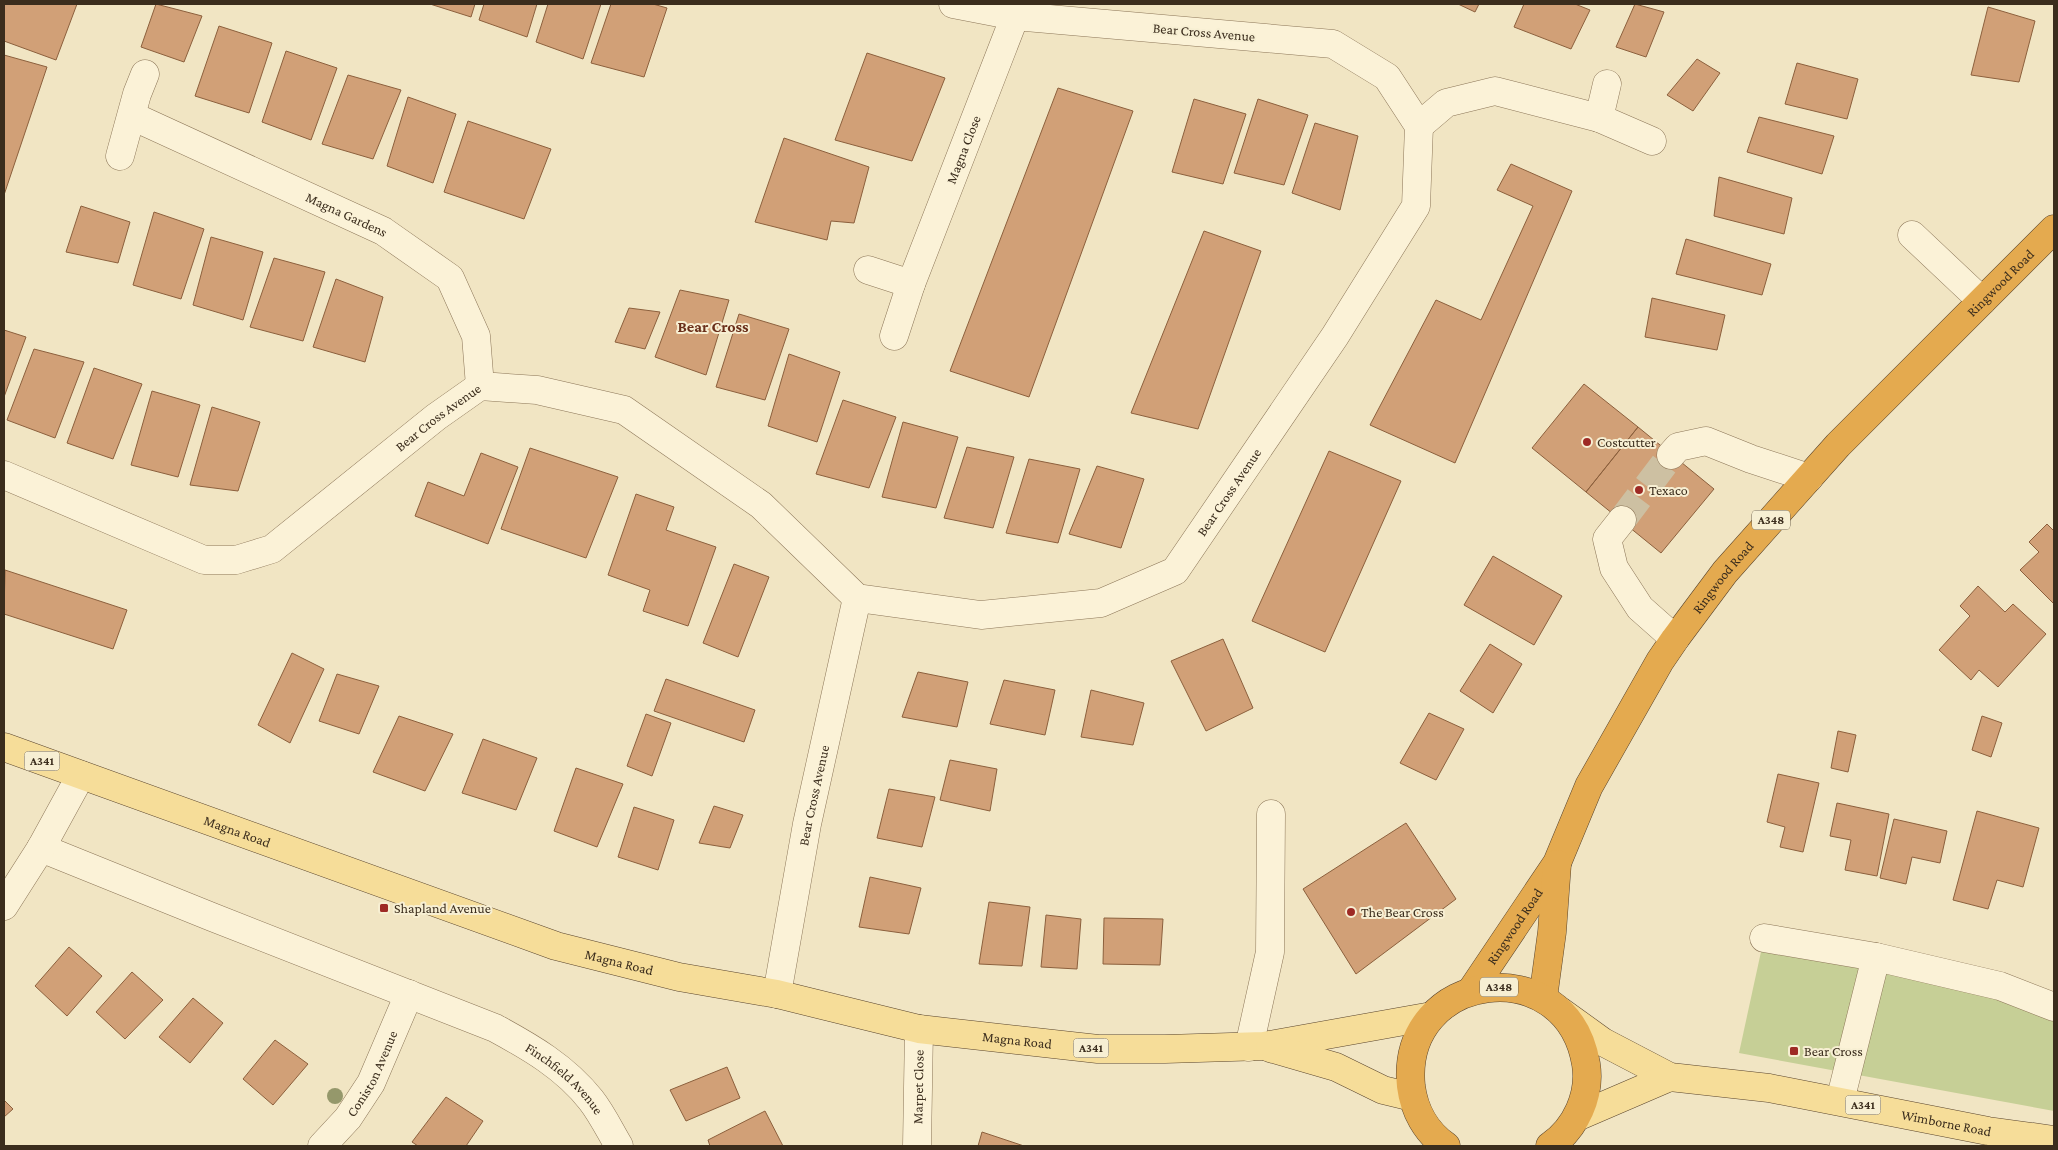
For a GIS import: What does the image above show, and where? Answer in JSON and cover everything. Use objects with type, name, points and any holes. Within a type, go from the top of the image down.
[{"type":"highway","name":"Ringwood Road","points":[[1470,991],[1557,863],[1589,786],[1675,639],[1725,572],[1838,445],[2054,229]]},
{"type":"highway","name":"Ringwood Road","points":[[1552,1005],[1552,932],[1557,863]]},
{"type":"highway","name":"A348","points":[[1446,1146],[1427,1136],[1412,1098],[1410,1069],[1416,1040],[1432,1016],[1450,1001],[1470,991],[1495,986],[1520,989],[1552,1005],[1575,1030],[1584,1050],[1587,1073],[1585,1095],[1577,1117],[1568,1130],[1550,1146]]},
{"type":"main road","name":"Magna Road","points":[[4,747],[556,946],[679,977],[777,994],[919,1029],[1098,1049],[1165,1050],[1256,1046],[1432,1016]]},
{"type":"main road","name":"Wimborne Road","points":[[1552,1005],[1603,1042],[1670,1076],[1769,1088],[1988,1131],[2054,1140]]},
{"type":"main road","name":"Magna Road","points":[[1256,1046],[1336,1067],[1383,1090],[1412,1098]]},
{"type":"main road","points":[[1577,1117],[1670,1076]]},
{"type":"street","name":"Bear Cross Avenue","points":[[4,475],[204,560],[236,560],[272,549],[436,417],[480,386],[537,390],[624,410],[761,505],[857,598],[981,615],[1102,603],[1175,572],[1335,336],[1416,206],[1419,126],[1387,77],[1333,44],[1015,16],[953,4]]},
{"type":"street","name":"Magna Close","points":[[894,336],[911,284],[1015,16]]},
{"type":"street","points":[[120,156],[132,116],[136,94],[145,74]]},
{"type":"street","points":[[1600,118],[1607,84]]},
{"type":"street","points":[[1419,126],[1446,103],[1495,91],[1600,118],[1652,141]]},
{"type":"street","name":"Magna Gardens","points":[[132,116],[383,231],[450,278],[476,336],[480,386]]},
{"type":"street","points":[[1912,235],[1982,301]]},
{"type":"street","points":[[868,270],[911,284]]},
{"type":"street","points":[[1671,455],[1678,447],[1706,441],[1751,459],[1809,478]]},
{"type":"street","points":[[1622,520],[1607,539],[1614,568],[1640,608],[1675,639]]},
{"type":"street","name":"Bear Cross Avenue","points":[[777,994],[807,824],[857,598]]},
{"type":"street","points":[[4,906],[41,848],[81,775]]},
{"type":"street","points":[[1256,1046],[1270,952],[1271,814]]},
{"type":"street","points":[[41,848],[408,994]]},
{"type":"street","points":[[1764,938],[1876,957],[2000,986],[2054,1007]]},
{"type":"street","points":[[1840,1101],[1876,957]]},
{"type":"street","name":"Finchfield Avenue","points":[[408,994],[495,1028],[536,1050],[564,1073],[591,1100],[619,1146]]},
{"type":"street","name":"Coniston Avenue","points":[[322,1146],[348,1118],[371,1083],[408,994]]},
{"type":"street","name":"Marpet Close","points":[[917,1146],[919,1029]]},
{"type":"green space","points":[[1764,938],[2054,1007],[2054,1111],[1739,1053]]},
{"type":"building","points":[[4,4],[77,4],[56,60],[4,41]]},
{"type":"building","points":[[156,4],[202,16],[184,62],[141,47]]},
{"type":"building","points":[[430,4],[475,4],[471,17]]},
{"type":"building","points":[[484,4],[537,4],[527,37],[479,20]]},
{"type":"building","points":[[548,4],[601,4],[583,59],[536,42]]},
{"type":"building","points":[[611,4],[653,4],[667,8],[644,77],[591,63]]},
{"type":"building","points":[[1458,4],[1479,4],[1475,12]]},
{"type":"building","points":[[1524,4],[1575,4],[1590,10],[1571,49],[1514,27]]},
{"type":"building","points":[[1635,4],[1664,12],[1646,57],[1616,47]]},
{"type":"building","points":[[1988,7],[2035,21],[2019,82],[1971,75]]},
{"type":"building","points":[[219,26],[272,43],[249,113],[195,96]]},
{"type":"building","points":[[286,51],[337,68],[311,140],[262,122]]},
{"type":"building","points":[[867,53],[945,78],[912,161],[835,140]]},
{"type":"building","points":[[4,55],[47,67],[4,195]]},
{"type":"building","points":[[1697,59],[1720,73],[1693,111],[1667,95]]},
{"type":"building","points":[[1797,63],[1858,79],[1847,119],[1785,104]]},
{"type":"building","points":[[348,75],[401,90],[373,159],[322,144]]},
{"type":"building","points":[[1058,88],[1133,111],[1029,397],[950,371]]},
{"type":"building","points":[[408,97],[456,114],[433,183],[387,166]]},
{"type":"building","points":[[1194,99],[1246,114],[1223,184],[1172,172]]},
{"type":"building","points":[[1258,99],[1308,115],[1284,185],[1234,173]]},
{"type":"building","points":[[1759,117],[1834,136],[1822,174],[1747,152]]},
{"type":"building","points":[[468,121],[551,149],[524,219],[444,192]]},
{"type":"building","points":[[1315,123],[1358,136],[1340,210],[1292,193]]},
{"type":"building","points":[[784,138],[869,167],[854,223],[831,221],[827,240],[755,222]]},
{"type":"building","points":[[1511,164],[1572,191],[1455,463],[1370,425],[1436,300],[1481,320],[1533,206],[1497,190]]},
{"type":"building","points":[[1719,177],[1792,198],[1784,234],[1714,216]]},
{"type":"building","points":[[81,206],[130,222],[118,263],[66,252]]},
{"type":"building","points":[[154,212],[204,229],[181,299],[133,285]]},
{"type":"building","points":[[1204,231],[1261,251],[1198,429],[1131,413]]},
{"type":"building","points":[[211,237],[263,252],[243,320],[193,305]]},
{"type":"building","points":[[1686,239],[1771,264],[1762,295],[1676,274]]},
{"type":"building","points":[[274,258],[325,272],[303,341],[250,327]]},
{"type":"building","points":[[336,279],[383,297],[365,362],[313,347]]},
{"type":"building","points":[[680,290],[729,300],[706,375],[655,357]]},
{"type":"building","points":[[1652,298],[1725,315],[1717,350],[1645,337]]},
{"type":"building","points":[[629,308],[660,312],[645,349],[615,342]]},
{"type":"building","points":[[739,314],[789,329],[765,400],[716,387]]},
{"type":"building","points":[[4,330],[26,337],[4,397]]},
{"type":"building","points":[[34,349],[84,362],[55,438],[7,420]]},
{"type":"building","points":[[789,354],[840,372],[817,442],[768,426]]},
{"type":"building","points":[[94,368],[142,384],[113,459],[67,443]]},
{"type":"building","points":[[1584,384],[1638,427],[1586,492],[1532,448]]},
{"type":"building","points":[[152,391],[200,405],[178,477],[131,465]]},
{"type":"building","points":[[843,400],[896,417],[869,488],[816,474]]},
{"type":"building","points":[[212,407],[260,422],[238,491],[190,485]]},
{"type":"building","points":[[903,422],[958,437],[936,508],[882,497]]},
{"type":"building","points":[[1638,427],[1714,489],[1661,553],[1586,492]]},
{"type":"building","points":[[967,447],[1014,457],[993,528],[944,518]]},
{"type":"building","points":[[530,448],[618,477],[586,558],[501,529]]},
{"type":"building","points":[[1329,451],[1401,481],[1325,652],[1252,621]]},
{"type":"building","points":[[481,453],[518,467],[488,544],[415,516],[428,482],[464,496]]},
{"type":"building","points":[[1029,459],[1080,469],[1058,543],[1006,533]]},
{"type":"building","points":[[1097,466],[1144,479],[1121,548],[1069,534]]},
{"type":"building","points":[[636,494],[674,507],[666,530],[716,547],[688,626],[643,611],[650,590],[608,575]]},
{"type":"building","points":[[2047,524],[2054,531],[2054,604],[2020,570],[2039,552],[2029,542]]},
{"type":"building","points":[[1493,556],[1562,596],[1534,645],[1464,605]]},
{"type":"building","points":[[734,564],[769,577],[738,657],[703,643]]},
{"type":"building","points":[[5,570],[127,610],[113,649],[4,614]]},
{"type":"building","points":[[1978,586],[2005,612],[2013,604],[2046,634],[1998,687],[1979,670],[1971,680],[1939,650],[1970,616],[1960,606]]},
{"type":"building","points":[[1223,639],[1253,708],[1206,731],[1171,661]]},
{"type":"building","points":[[1490,644],[1522,664],[1493,713],[1460,691]]},
{"type":"building","points":[[292,653],[324,669],[290,743],[258,725]]},
{"type":"building","points":[[918,672],[968,682],[957,727],[902,717]]},
{"type":"building","points":[[337,674],[379,686],[359,734],[319,721]]},
{"type":"building","points":[[666,679],[755,710],[744,742],[654,711]]},
{"type":"building","points":[[1004,680],[1055,690],[1045,735],[990,724]]},
{"type":"building","points":[[1091,690],[1144,703],[1133,745],[1081,737]]},
{"type":"building","points":[[1429,713],[1464,729],[1436,780],[1400,763]]},
{"type":"building","points":[[646,714],[671,723],[652,776],[627,766]]},
{"type":"building","points":[[399,716],[453,734],[425,791],[373,772]]},
{"type":"building","points":[[1982,716],[2002,723],[1991,757],[1972,750]]},
{"type":"building","points":[[1838,731],[1856,735],[1848,772],[1831,768]]},
{"type":"building","points":[[483,739],[537,758],[516,810],[462,793]]},
{"type":"building","points":[[950,760],[997,769],[990,811],[940,800]]},
{"type":"building","points":[[576,768],[623,784],[597,847],[554,831]]},
{"type":"building","points":[[1778,774],[1819,783],[1803,852],[1780,847],[1785,827],[1767,822]]},
{"type":"building","points":[[889,789],[935,797],[922,847],[877,838]]},
{"type":"building","points":[[1837,803],[1889,814],[1877,876],[1845,870],[1851,840],[1830,836]]},
{"type":"building","points":[[714,806],[743,815],[730,848],[699,843]]},
{"type":"building","points":[[634,807],[674,820],[658,870],[618,857]]},
{"type":"building","points":[[1977,811],[2039,828],[2023,887],[1997,880],[1988,909],[1953,900]]},
{"type":"building","points":[[1894,819],[1947,831],[1940,863],[1912,857],[1906,884],[1880,878]]},
{"type":"building","points":[[1406,823],[1456,899],[1356,974],[1303,889]]},
{"type":"building","points":[[870,877],[921,888],[909,934],[859,927]]},
{"type":"building","points":[[989,902],[1030,907],[1022,966],[979,964]]},
{"type":"building","points":[[1046,915],[1081,919],[1077,969],[1041,967]]},
{"type":"building","points":[[1104,918],[1163,919],[1160,965],[1103,964]]},
{"type":"building","points":[[69,947],[102,976],[67,1016],[35,986]]},
{"type":"building","points":[[132,972],[163,1000],[125,1039],[96,1012]]},
{"type":"building","points":[[193,998],[223,1023],[190,1063],[159,1037]]},
{"type":"building","points":[[275,1040],[308,1064],[273,1105],[243,1079]]},
{"type":"building","points":[[727,1067],[740,1098],[686,1121],[670,1090]]},
{"type":"building","points":[[446,1097],[483,1121],[466,1146],[418,1146],[412,1142]]},
{"type":"building","points":[[4,1100],[13,1109],[4,1117]]},
{"type":"building","points":[[765,1111],[783,1146],[710,1146],[708,1140]]},
{"type":"building","points":[[982,1132],[1024,1146],[978,1146]]},
{"type":"tunnel","points":[[1622,520],[1671,455]]},
{"type":"place","name":"Costcutter","points":[[1587,442]]},
{"type":"place","name":"Texaco","points":[[1639,490]]},
{"type":"place","name":"Shapland Avenue","points":[[384,908]]},
{"type":"place","name":"The Bear Cross","points":[[1351,912]]},
{"type":"place","name":"Bear Cross","points":[[1794,1051]]},
{"type":"district","name":"Bear Cross","points":[[713,326]]}]
